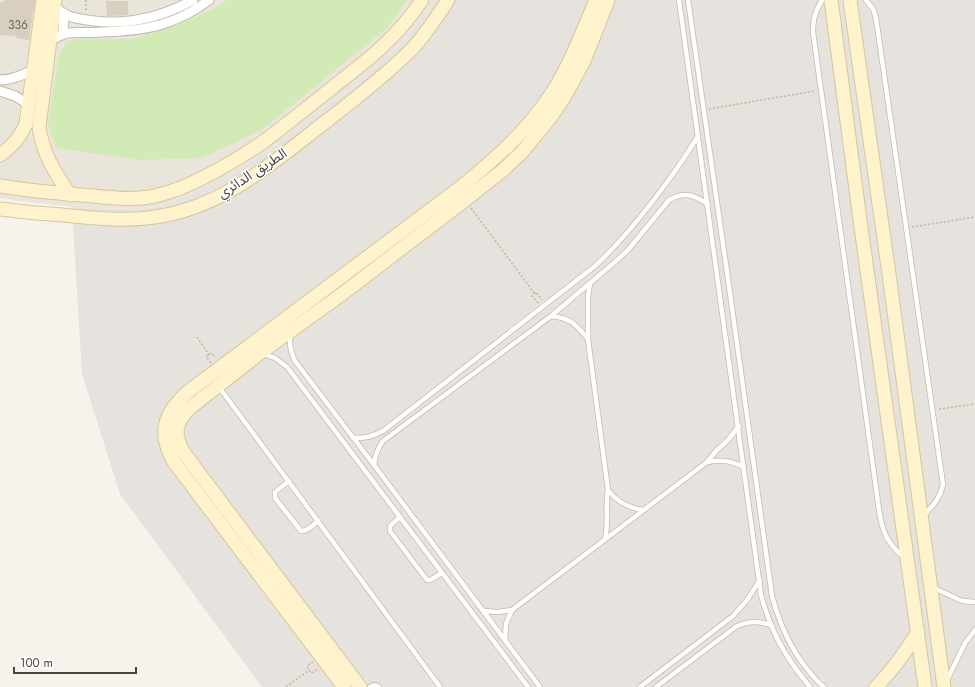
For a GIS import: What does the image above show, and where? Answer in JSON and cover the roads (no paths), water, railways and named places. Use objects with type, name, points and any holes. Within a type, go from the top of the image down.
[{"type":"main road","name":"الطريق الدائري","points":[[0,186],[70,195],[126,199],[150,197],[187,185],[216,172],[266,140],[369,59],[401,28],[422,0]]},
{"type":"main road","name":"الطريق الدائري","points":[[0,209],[119,220],[148,218],[175,213],[202,204],[227,192],[263,170],[382,76],[413,48],[430,27],[448,0]]},
{"type":"main road","points":[[360,687],[318,643],[174,462],[168,452],[165,442],[164,430],[166,420],[178,401],[210,374],[461,187],[508,146],[524,130],[551,95],[573,54],[596,0]]},
{"type":"main road","points":[[344,687],[318,643],[179,446],[177,428],[179,420],[184,413],[260,353],[342,294],[465,200],[502,171],[522,152],[538,134],[563,99],[584,61],[608,0]]},
{"type":"main road","points":[[831,0],[925,687]]},
{"type":"main road","points":[[850,0],[889,274],[944,686]]},
{"type":"main road","points":[[51,2],[49,41],[39,127],[40,137],[46,156],[70,195]]},
{"type":"main road","points":[[0,155],[16,142],[26,124],[33,70],[51,2]]},
{"type":"main road","points":[[327,92],[340,110]]},
{"type":"main road","points":[[216,172],[227,192]]},
{"type":"main road","points":[[860,220],[871,223],[881,219]]},
{"type":"main road","points":[[868,276],[878,272],[889,274]]},
{"type":"main road","points":[[333,283],[342,294]]},
{"type":"main road","points":[[210,374],[218,386]]},
{"type":"main road","points":[[876,687],[889,675],[900,661],[918,632]]},
{"type":"street","points":[[51,2],[64,14],[72,17],[105,22],[121,22],[152,17],[173,10],[192,0]]},
{"type":"street","points":[[49,41],[71,32],[138,30],[154,27],[184,17],[198,9],[209,0]]},
{"type":"street","points":[[63,34],[64,14]]},
{"type":"street","points":[[0,80],[16,78],[33,70]]},
{"type":"street","points":[[0,91],[15,96],[28,104]]},
{"type":"lane","points":[[679,0],[761,595],[770,625],[776,638],[796,671],[810,687]]},
{"type":"lane","points":[[688,0],[772,596],[777,615],[793,650],[804,665],[824,687]]},
{"type":"lane","points":[[822,0],[816,10],[813,21],[814,32],[882,525],[887,540],[897,552],[907,560]]},
{"type":"lane","points":[[866,0],[873,9],[876,18],[943,484],[937,500],[921,518]]},
{"type":"lane","points":[[353,438],[370,437],[383,431],[595,266],[620,242],[642,216],[664,187],[698,136]]},
{"type":"lane","points":[[374,465],[376,451],[383,441],[551,316],[628,250],[669,200],[683,194],[691,195],[708,204]]},
{"type":"lane","points":[[590,283],[588,297],[588,339],[608,490],[606,497],[607,528],[605,539]]},
{"type":"lane","points":[[720,294],[730,293]]},
{"type":"lane","points":[[551,316],[567,319],[574,324],[588,339]]},
{"type":"lane","points":[[292,330],[290,346],[291,354],[295,361],[540,687]]},
{"type":"lane","points":[[260,353],[275,358],[287,367],[528,687]]},
{"type":"lane","points":[[218,386],[440,687]]},
{"type":"lane","points":[[483,611],[498,612],[512,610],[707,462],[728,440],[738,426]]},
{"type":"lane","points":[[707,462],[722,460],[744,467]]},
{"type":"lane","points":[[288,481],[277,491],[275,498],[300,530],[307,530],[318,522]]},
{"type":"lane","points":[[379,488],[387,482]]},
{"type":"lane","points":[[608,490],[613,496],[624,504],[644,510]]},
{"type":"lane","points":[[400,517],[391,524],[389,529],[398,543],[427,580],[430,580],[442,573]]},
{"type":"lane","points":[[640,687],[732,616],[747,600],[760,580]]},
{"type":"lane","points":[[931,587],[962,601],[975,602]]},
{"type":"lane","points":[[499,648],[506,641],[506,624],[512,610]]},
{"type":"lane","points":[[656,687],[737,626],[754,621],[770,625]]},
{"type":"lane","points":[[944,686],[965,643],[975,630]]},
{"type":"lane","points":[[660,672],[666,680]]},
{"type":"lane","points":[[370,687],[377,685],[379,687]]}]
